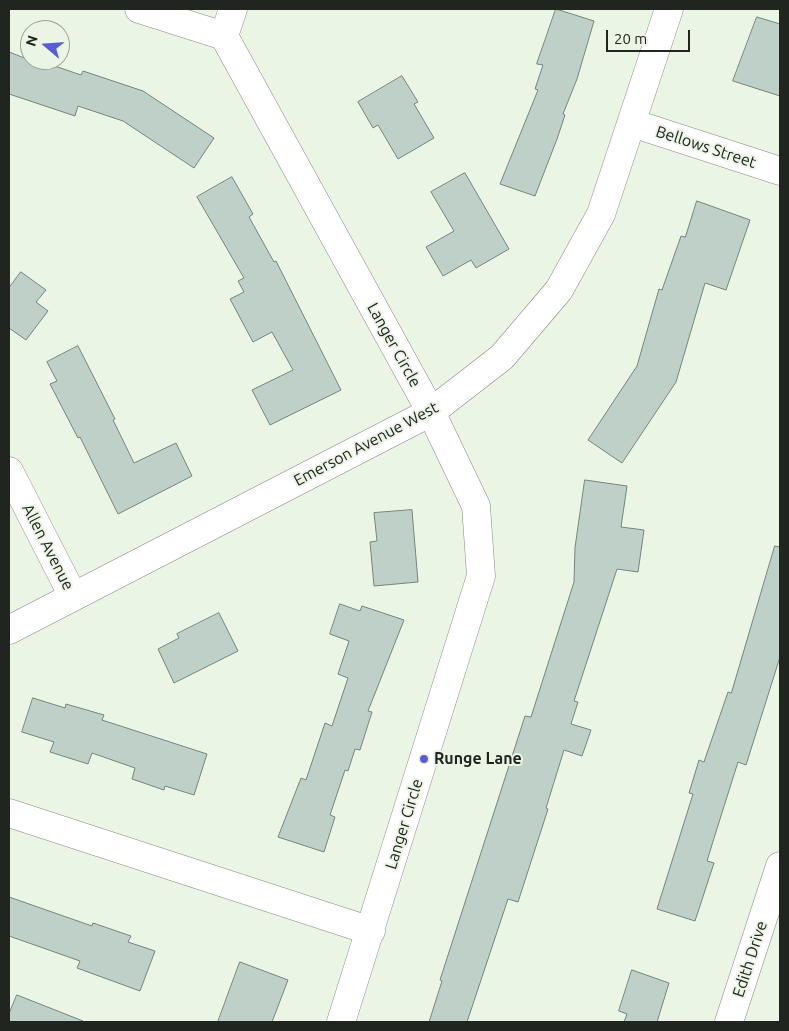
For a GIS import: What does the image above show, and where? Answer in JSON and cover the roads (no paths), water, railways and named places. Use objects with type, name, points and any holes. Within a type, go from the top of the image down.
[{"type":"street","points":[[139,9],[224,36],[233,9]]},
{"type":"street","name":"Emerson Avenue West","points":[[9,630],[431,412],[502,357],[559,290],[601,214],[669,9]]},
{"type":"street","name":"Langer Circle","points":[[224,36],[431,412],[476,506],[481,576],[341,1022]]},
{"type":"street","name":"Bellows Street","points":[[632,123],[780,171]]},
{"type":"street","name":"Allen Avenue","points":[[9,471],[73,596]]},
{"type":"street","points":[[9,813],[371,931]]},
{"type":"street","name":"Edith Drive","points":[[729,1022],[780,866]]},
{"type":"place","name":"Runge Lane","points":[[424,759]]}]
